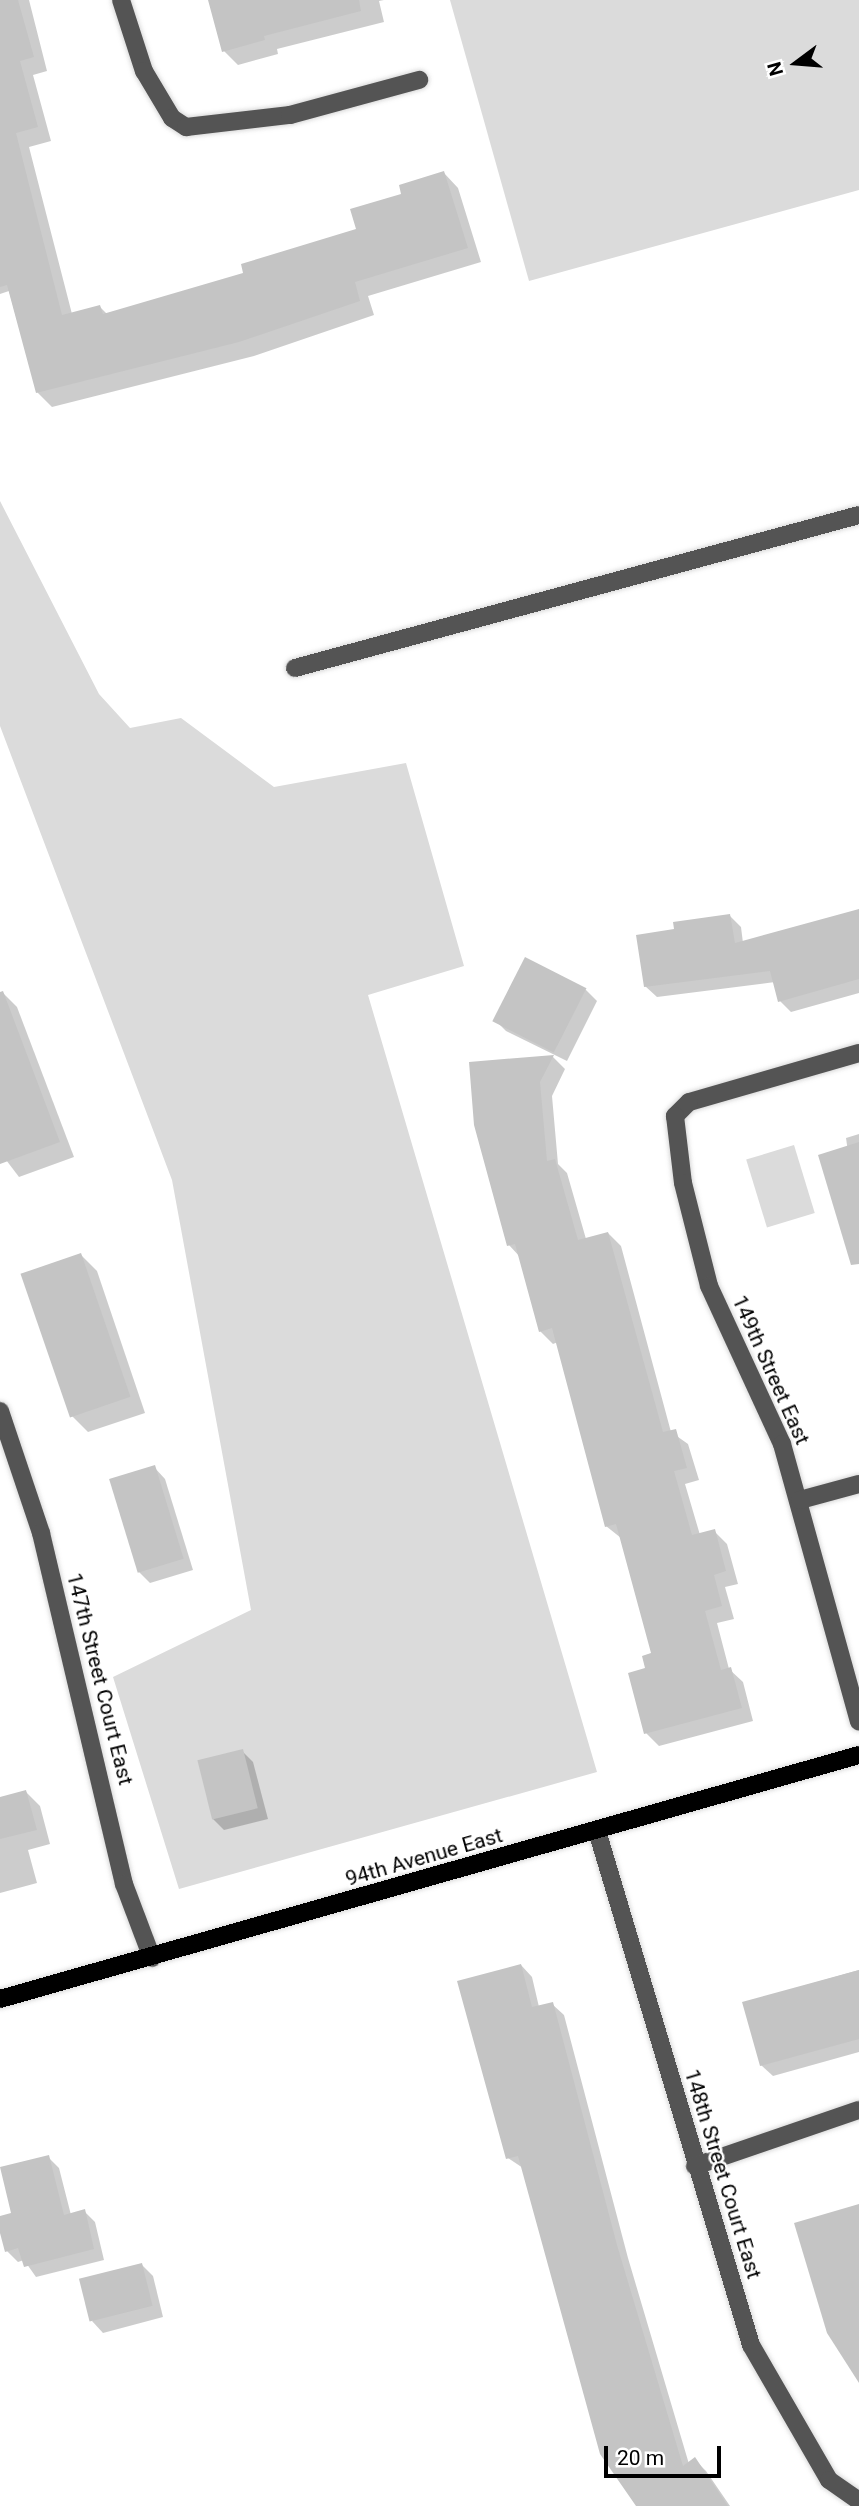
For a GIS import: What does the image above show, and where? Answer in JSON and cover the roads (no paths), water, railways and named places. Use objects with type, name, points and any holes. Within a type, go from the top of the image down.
[{"type":"main road","name":"94th Avenue East","points":[[0,1998],[152,1958],[859,1755]]},
{"type":"street","points":[[121,0],[144,71],[172,118],[186,127],[213,127],[290,115],[419,80]]},
{"type":"street","points":[[295,668],[859,515]]},
{"type":"street","name":"149th Street East","points":[[859,1053],[689,1102],[675,1116],[683,1182],[709,1286],[721,1321],[766,1406],[800,1500],[859,1721]]},
{"type":"street","name":"147th Street Court East","points":[[0,1411],[41,1533],[124,1884],[152,1958]]},
{"type":"street","points":[[800,1500],[859,1484]]},
{"type":"street","name":"148th Street Court East","points":[[597,1831],[751,2346],[829,2480],[859,2501]]},
{"type":"street","points":[[695,2166],[859,2110]]}]
